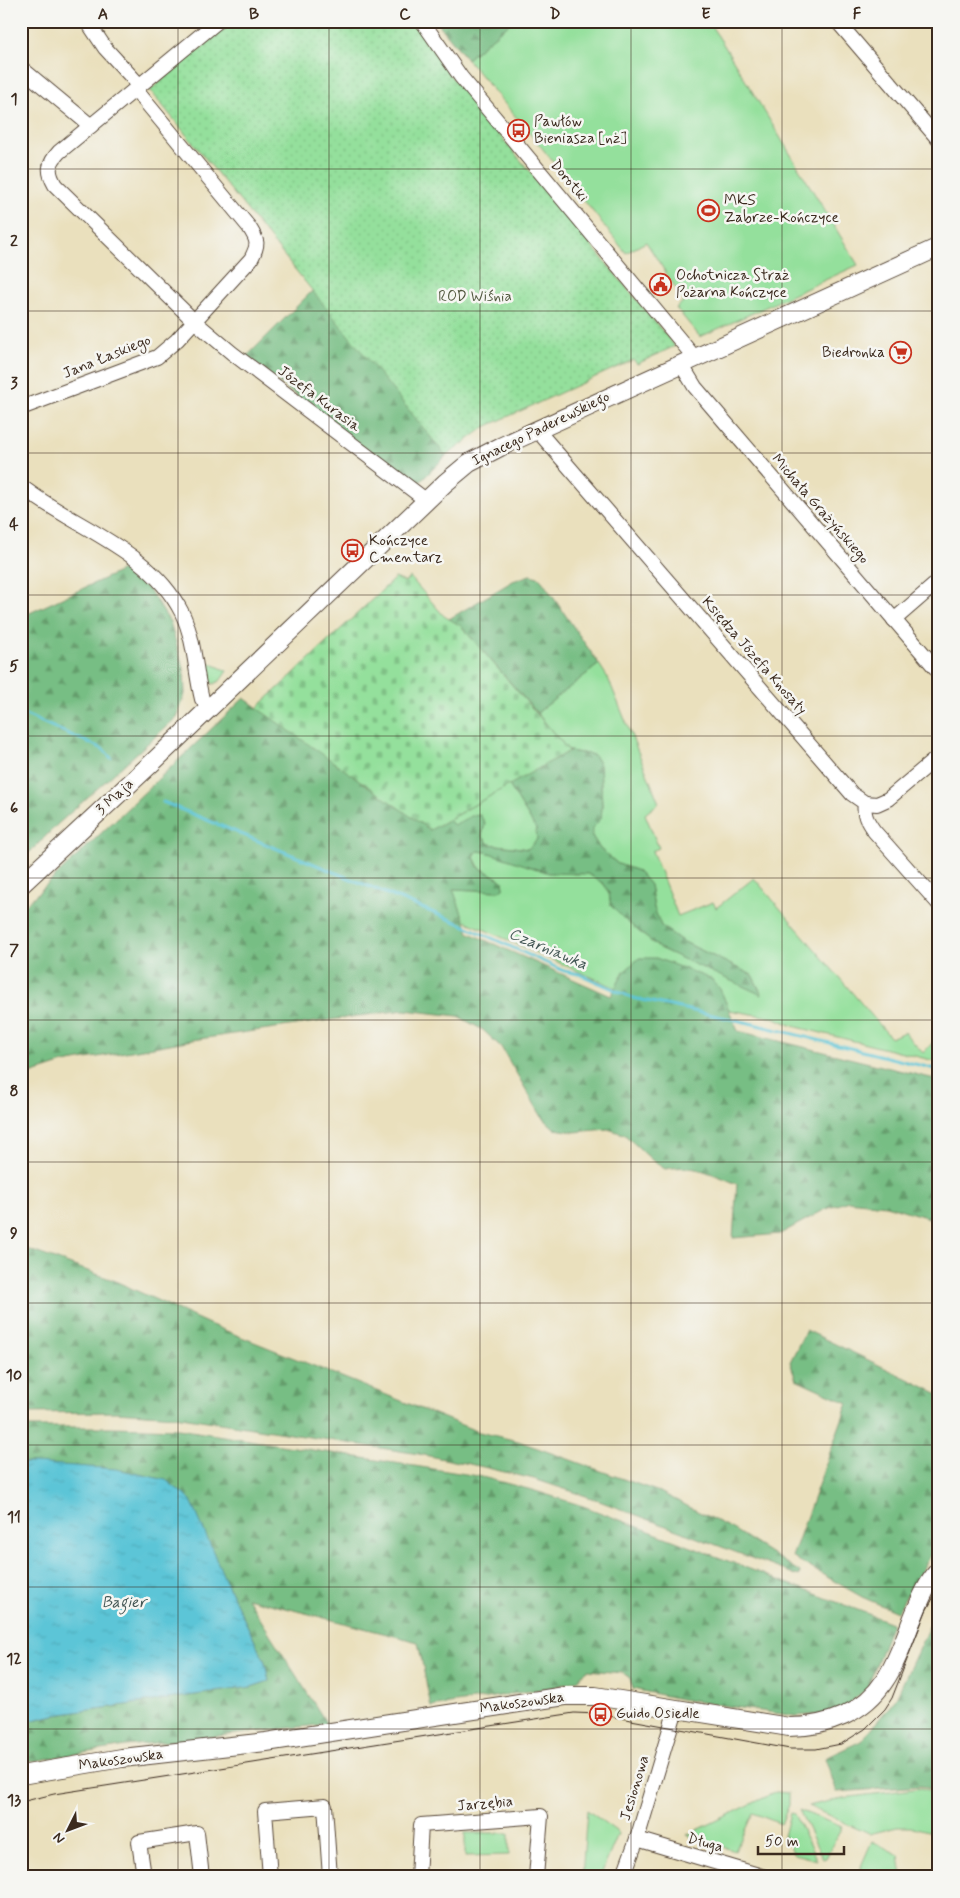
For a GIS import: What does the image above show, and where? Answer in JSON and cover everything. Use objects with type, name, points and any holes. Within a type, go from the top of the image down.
[{"type":"main road","name":"Ignacego Paderewskiego","points":[[209,709],[457,472],[484,454],[939,247]]},
{"type":"main road","name":"3 Maja","points":[[21,885],[209,709]]},
{"type":"main road","name":"Makoszowska","points":[[21,1775],[122,1758],[275,1740],[549,1697],[595,1696],[789,1727],[808,1727],[824,1724],[845,1716],[863,1704],[886,1680],[927,1587],[939,1570]]},
{"type":"street","points":[[87,21],[105,48],[138,88]]},
{"type":"street","points":[[21,68],[91,126],[218,21]]},
{"type":"street","name":"Dorotki","points":[[422,21],[461,77],[688,361]]},
{"type":"street","points":[[837,21],[939,140]]},
{"type":"street","name":"Jana Łaskiego","points":[[21,408],[157,357],[176,340],[251,259],[257,248],[257,238],[250,227],[138,88]]},
{"type":"street","name":"Józefa Kurasia","points":[[91,126],[52,160],[49,167],[49,175],[55,185],[194,321],[239,358],[427,501]]},
{"type":"street","name":"Michała Grażyńskiego","points":[[688,361],[695,387],[939,672]]},
{"type":"street","name":"Księdza Józefa Knosały","points":[[537,430],[846,787],[858,800],[865,803]]},
{"type":"street","points":[[21,486],[53,508],[123,550],[155,577],[175,603],[186,624],[202,699],[209,709]]},
{"type":"street","points":[[894,620],[939,581]]},
{"type":"street","points":[[939,756],[888,799],[877,804],[865,803],[864,811],[865,819],[874,831],[939,904]]},
{"type":"street","name":"Jesionowa","points":[[623,1877],[676,1709]]},
{"type":"street","points":[[270,1877],[265,1812],[325,1806],[330,1877]]},
{"type":"street","name":"Jarzębia","points":[[418,1877],[421,1826],[541,1816],[536,1877]]},
{"type":"street","points":[[141,1876],[139,1842],[197,1833],[202,1877]]},
{"type":"street","name":"Długa","points":[[636,1840],[765,1877]]},
{"type":"green space","name":"ROD Wiśnia","points":[[234,21],[418,21],[449,74],[675,346],[637,364],[633,360],[485,427],[446,456],[150,90]]},
{"type":"green space","points":[[436,21],[512,21],[467,59]]},
{"type":"green space","name":"MKS Zabrze-Kończyce","points":[[512,21],[708,21],[858,265],[700,337],[676,308],[684,301],[646,242],[626,253],[542,148],[467,59]]},
{"type":"green space","points":[[313,290],[446,456],[412,490],[247,356]]},
{"type":"green space","points":[[125,569],[150,591],[170,622],[184,670],[185,694],[177,717],[59,823],[21,861],[21,617]]},
{"type":"green space","points":[[530,575],[538,577],[542,581],[599,664],[537,713],[461,626],[449,619],[513,581]]},
{"type":"green space","points":[[410,577],[444,616],[461,626],[569,751],[430,830],[257,708],[395,578],[405,582]]},
{"type":"green space","points":[[206,661],[227,671],[220,681],[214,684],[208,680]]},
{"type":"green space","points":[[599,664],[608,678],[659,803],[645,814],[659,848],[652,851],[678,916],[713,902],[716,908],[754,878],[891,1038],[904,1032],[923,1053],[939,1036],[939,1062],[793,1026],[775,1018],[729,1010],[720,989],[624,971],[616,988],[465,921],[452,889],[499,891],[503,881],[479,867],[474,857],[477,851],[574,874],[588,873],[604,884],[609,893],[611,906],[659,948],[762,994],[752,975],[682,941],[661,926],[654,908],[650,885],[638,871],[618,864],[600,849],[592,836],[592,828],[601,819],[600,765],[594,755],[569,751],[537,713]]},
{"type":"green space","points":[[244,698],[430,830],[448,820],[454,825],[471,816],[480,815],[485,823],[482,836],[489,844],[528,849],[537,839],[536,829],[509,785],[569,751],[594,755],[600,765],[602,806],[601,819],[592,828],[592,836],[600,849],[618,864],[638,871],[650,885],[654,908],[661,926],[682,941],[752,975],[762,995],[659,948],[611,906],[609,893],[604,884],[588,874],[549,873],[486,852],[477,851],[474,857],[478,867],[503,881],[504,887],[499,891],[453,889],[469,933],[611,996],[624,972],[639,958],[656,958],[711,979],[720,989],[738,1031],[939,1080],[939,1221],[886,1205],[848,1201],[824,1210],[780,1234],[733,1238],[737,1184],[710,1173],[693,1169],[665,1169],[653,1161],[624,1134],[608,1129],[574,1132],[555,1129],[542,1117],[501,1047],[483,1030],[458,1016],[404,1010],[337,1019],[192,1040],[64,1063],[21,1077],[21,909]]},
{"type":"green space","points":[[509,785],[536,829],[537,839],[529,849],[489,844],[482,836],[485,823],[471,816],[454,825],[448,820]]},
{"type":"green space","points":[[21,1247],[113,1280],[209,1324],[479,1432],[518,1441],[662,1493],[734,1530],[800,1572],[799,1576],[586,1496],[534,1479],[479,1466],[419,1454],[175,1416],[116,1412],[21,1413]]},
{"type":"green space","points":[[806,1330],[939,1394],[939,1541],[897,1612],[862,1597],[792,1557],[848,1403],[796,1379],[790,1362]]},
{"type":"green space","points":[[21,1427],[178,1429],[478,1476],[583,1506],[892,1623],[867,1689],[845,1707],[829,1714],[795,1716],[680,1699],[633,1689],[630,1678],[623,1673],[588,1670],[578,1680],[554,1687],[431,1707],[418,1642],[247,1598],[327,1724],[126,1746],[21,1763],[21,1723],[55,1715],[251,1687],[269,1681],[265,1662],[227,1584],[35,1463],[21,1463]]},
{"type":"green space","points":[[939,1605],[939,1792],[922,1786],[837,1792],[825,1758],[861,1741],[895,1700]]},
{"type":"green space","points":[[922,1788],[939,1794],[939,1834],[913,1827],[897,1827],[869,1834],[808,1806],[843,1798]]},
{"type":"green space","points":[[776,1792],[789,1793],[789,1805],[781,1824],[753,1813],[735,1851],[687,1835]]},
{"type":"green space","points":[[587,1810],[618,1834],[600,1877],[582,1877]]},
{"type":"green space","points":[[799,1810],[842,1827],[826,1858],[823,1859]]},
{"type":"green space","points":[[790,1813],[794,1814],[817,1860],[794,1854],[784,1836]]},
{"type":"green space","points":[[465,1833],[509,1833],[509,1855],[465,1856]]},
{"type":"green space","points":[[872,1841],[899,1855],[902,1877],[876,1877],[858,1873]]},
{"type":"water","name":"Bagier","points":[[21,1463],[117,1469],[166,1480],[191,1500],[227,1584],[265,1662],[269,1681],[251,1687],[55,1715],[21,1723]]},
{"type":"waterway","name":"Czarniawka","points":[[21,713],[103,749],[111,758]]},
{"type":"waterway","name":"Czarniawka","points":[[163,802],[461,924],[564,971],[579,974],[633,998],[745,1022],[939,1070]]},
{"type":"tram line","points":[[21,1802],[54,1794],[574,1713],[598,1714],[790,1749],[816,1749],[841,1744],[865,1729],[885,1709],[892,1698],[926,1611],[939,1588]]},
{"type":"place","name":"Pawłów Bieniasza [nż]","points":[[518,131]]},
{"type":"place","name":"MKS Zabrze-Kończyce","points":[[708,210]]},
{"type":"place","name":"Ochotnicza Straż Pożarna Kończyce","points":[[660,285]]},
{"type":"place","name":"Biedronka","points":[[901,353]]},
{"type":"place","name":"Kończyce Cmentarz","points":[[353,550]]},
{"type":"place","name":"Guido Osiedle","points":[[600,1714]]}]
